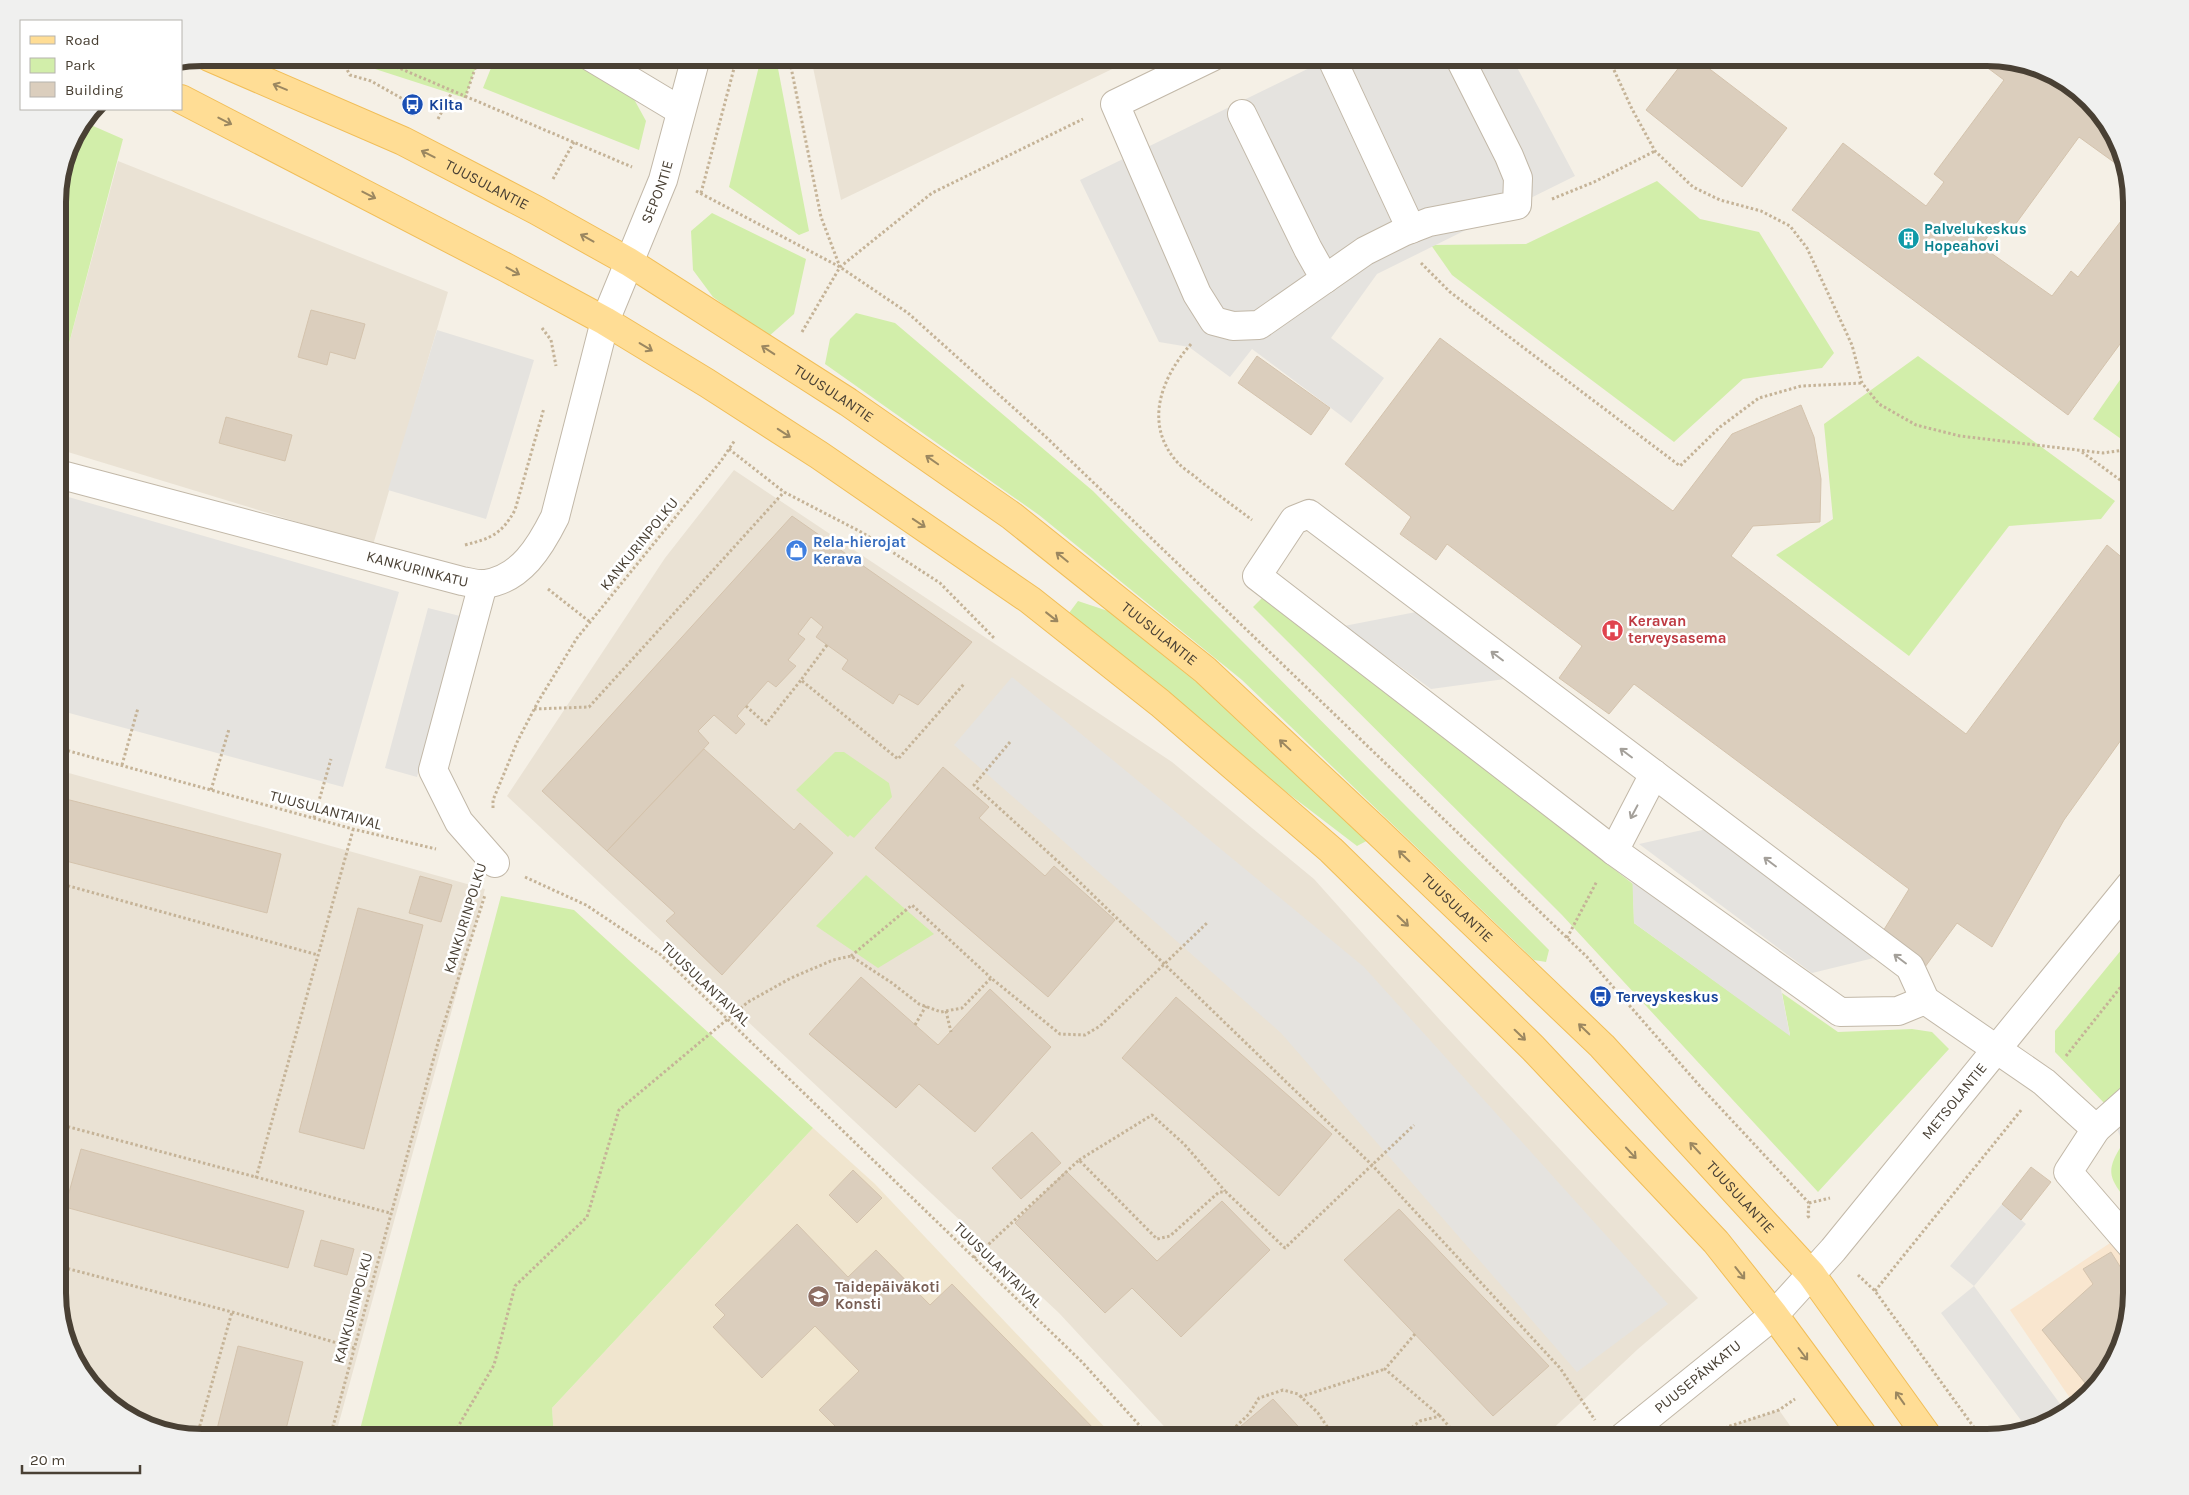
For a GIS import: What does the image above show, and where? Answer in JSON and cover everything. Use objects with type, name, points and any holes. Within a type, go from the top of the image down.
[{"type":"main road","name":"TUUSULANTIE","points":[[228,66],[403,141],[536,210],[629,262],[848,402],[1012,516],[1205,670],[1378,831],[1602,1046],[1811,1274],[1922,1429]]},
{"type":"main road","points":[[182,100],[425,224],[605,322],[747,409],[939,536],[1030,600],[1160,703],[1331,850],[1534,1048],[1716,1242],[1774,1315],[1857,1429]]},
{"type":"street","points":[[605,66],[681,111]]},
{"type":"street","name":"SEPONTIE","points":[[605,322],[663,180],[694,66]]},
{"type":"street","points":[[1195,66],[1115,104],[1198,294],[1214,321],[1233,326],[1259,324],[1365,251],[1407,230],[1429,222],[1517,205],[1518,178],[1509,156],[1463,66]]},
{"type":"street","points":[[1335,66],[1407,230]]},
{"type":"street","points":[[1242,114],[1308,249],[1325,279]]},
{"type":"street","name":"KANKURINKATU","points":[[67,476],[462,581],[483,584],[504,579],[521,566],[541,544],[555,517],[605,322]]},
{"type":"street","points":[[1925,1000],[1898,1011],[1840,1012],[1614,851],[1257,576],[1294,520],[1309,514],[1910,967],[1925,1000],[2044,1082],[2096,1129]]},
{"type":"street","points":[[483,584],[433,770],[459,822],[495,863]]},
{"type":"street","points":[[1614,851],[1654,774]]},
{"type":"street","name":"METSOLANTIE","points":[[1774,1315],[1832,1250],[2123,895]]},
{"type":"street","points":[[2123,1106],[2096,1129],[2068,1172],[2123,1235]]},
{"type":"street","name":"PUUSEPÄNKATU","points":[[1634,1429],[1774,1315]]},
{"type":"path","points":[[392,66],[663,180],[702,193],[840,267],[908,313],[1046,437],[1587,958],[1698,1084],[1809,1203],[1808,1216],[1832,1250],[1874,1291],[1974,1429]]},
{"type":"path","points":[[465,98],[476,66]]},
{"type":"path","points":[[702,193],[735,66]]},
{"type":"path","points":[[790,66],[821,217],[840,267]]},
{"type":"path","points":[[1614,70],[1655,152],[1693,187],[1720,200],[1760,211],[1790,226],[1807,248],[1852,345],[1862,383],[1879,404],[1916,425],[1960,436],[2103,453],[2123,450]]},
{"type":"path","points":[[438,119],[452,92]]},
{"type":"path","points":[[799,337],[840,267],[932,193],[1115,104]]},
{"type":"path","points":[[536,210],[574,142]]},
{"type":"path","points":[[1517,205],[1558,198],[1655,152]]},
{"type":"path","points":[[1407,230],[1418,260],[1450,292],[1680,466],[1720,427],[1759,398],[1801,386],[1862,383]]},
{"type":"path","points":[[1214,321],[1189,346],[1173,368],[1160,395],[1158,420],[1164,441],[1179,464],[1279,541]]},
{"type":"path","points":[[536,322],[551,340],[556,366],[554,376]]},
{"type":"path","points":[[462,546],[493,537],[507,525],[515,510],[546,404]]},
{"type":"path","name":"KANKURINPOLKU","points":[[493,809],[493,800],[518,740],[534,709],[577,638],[738,436]]},
{"type":"path","points":[[729,449],[784,492],[864,533],[940,584],[994,640]]},
{"type":"path","points":[[2080,450],[2123,481]]},
{"type":"path","points":[[534,709],[590,707],[784,492]]},
{"type":"path","points":[[746,706],[766,724],[827,645]]},
{"type":"path","points":[[801,680],[898,759],[964,684]]},
{"type":"path","points":[[122,766],[138,708]]},
{"type":"path","points":[[212,790],[228,729]]},
{"type":"path","points":[[1010,742],[974,785],[1064,867],[1372,1165],[1560,1368],[1596,1422]]},
{"type":"path","name":"TUUSULANTAIVAL","points":[[67,751],[353,830],[439,850]]},
{"type":"path","points":[[314,818],[331,759]]},
{"type":"path","points":[[256,1178],[353,830]]},
{"type":"path","points":[[1567,938],[1614,851]]},
{"type":"path","name":"KANKURINPOLKU","points":[[332,1429],[439,1039],[495,863]]},
{"type":"path","name":"TUUSULANTAIVAL","points":[[495,863],[586,905],[661,956],[1082,1362],[1142,1429]]},
{"type":"path","points":[[67,885],[318,955]]},
{"type":"path","points":[[457,1429],[494,1366],[515,1286],[587,1217],[619,1110],[726,1018],[748,1002],[790,978],[833,960],[851,956],[912,905],[991,978],[1060,1034],[1085,1035],[1100,1026],[1208,922]]},
{"type":"path","points":[[851,956],[892,983],[919,1004],[942,1012],[962,1008],[991,978]]},
{"type":"path","points":[[1874,1291],[2123,985]]},
{"type":"path","points":[[915,1025],[926,1006]]},
{"type":"path","points":[[946,1011],[951,1032]]},
{"type":"path","points":[[974,1258],[1078,1160],[1152,1115],[1184,1144],[1226,1192],[1285,1248],[1414,1125]]},
{"type":"path","points":[[67,1126],[390,1213]]},
{"type":"path","points":[[1078,1160],[1157,1239],[1170,1236],[1219,1192],[1226,1192]]},
{"type":"path","points":[[67,1268],[232,1312],[354,1348]]},
{"type":"path","points":[[199,1429],[232,1312]]},
{"type":"path","points":[[1300,1396],[1384,1369],[1415,1334]]},
{"type":"path","points":[[1384,1369],[1440,1416],[1451,1429]]},
{"type":"path","points":[[1234,1429],[1249,1414],[1259,1398],[1283,1390],[1298,1394],[1318,1413],[1328,1429]]},
{"type":"path","points":[[1410,1429],[1420,1420],[1440,1416]]},
{"type":"shaded area","points":[[813,66],[1118,66],[841,200]]},
{"type":"shaded area","points":[[1314,66],[1516,66],[1575,176],[1377,274],[1331,338],[1384,378],[1351,423],[1252,349],[1230,377],[1189,347],[1159,342],[1080,180]]},
{"type":"shaded area","points":[[118,161],[448,292],[373,545],[67,452],[67,351]]},
{"type":"shaded area","points":[[437,330],[534,360],[486,519],[388,490]]},
{"type":"shaded area","points":[[734,470],[1172,762],[1314,879],[1440,1020],[1698,1298],[1638,1349],[1553,1429],[1167,1429],[1059,1313],[507,796],[665,558]]},
{"type":"shaded area","points":[[67,497],[399,592],[343,787],[67,712]]},
{"type":"shaded area","points":[[428,608],[460,616],[417,777],[385,768]]},
{"type":"shaded area","points":[[1416,612],[1505,679],[1431,689],[1344,626]]},
{"type":"shaded area","points":[[1012,677],[1364,967],[1668,1304],[1577,1372],[1281,1033],[954,745]]},
{"type":"shaded area","points":[[67,773],[485,889],[337,1429],[185,1428],[142,1415],[127,1406],[106,1389],[85,1361],[71,1328],[67,1301]]},
{"type":"shaded area","points":[[1707,829],[1878,957],[1812,973],[1639,844]]},
{"type":"shaded area","points":[[1632,871],[1779,979],[1790,1036],[1634,923]]},
{"type":"shaded area","points":[[2123,1085],[2123,1143],[2107,1106]]},
{"type":"shaded area","name":"Taidepäiväkoti Konsti","points":[[813,1128],[875,1184],[1106,1429],[553,1429],[552,1408]]},
{"type":"shaded area","points":[[2002,1204],[2026,1224],[1974,1286],[1950,1266]]},
{"type":"shaded area","points":[[2123,1234],[2123,1292],[2116,1336],[2100,1368],[2083,1389],[2071,1399],[2010,1310]]},
{"type":"shaded area","points":[[1974,1286],[2061,1406],[2039,1418],[2023,1424],[1941,1313]]},
{"type":"shaded area","points":[[1779,1410],[1792,1429],[1721,1429]]},
{"type":"green space","points":[[366,66],[476,66],[465,98]]},
{"type":"green space","points":[[492,66],[594,66],[629,90],[646,121],[639,150],[483,88]]},
{"type":"green space","points":[[759,66],[778,66],[809,231],[799,235],[729,187]]},
{"type":"green space","points":[[91,125],[123,139],[67,351],[67,185],[73,159],[80,142]]},
{"type":"green space","points":[[1657,181],[1700,219],[1759,232],[1834,353],[1822,368],[1743,379],[1674,442],[1452,275],[1431,245],[1526,244]]},
{"type":"green space","points":[[712,213],[806,259],[794,314],[768,337],[713,297],[693,270],[691,231]]},
{"type":"green space","points":[[856,313],[895,323],[1093,491],[1549,950],[1546,962],[1534,960],[1242,680],[1039,515],[825,364],[830,339]]},
{"type":"green space","points":[[1918,356],[2115,501],[2101,519],[2009,526],[1909,656],[1776,555],[1833,519],[1824,424]]},
{"type":"green space","points":[[2123,376],[2123,440],[2093,419]]},
{"type":"green space","points":[[1264,596],[1633,884],[1634,923],[1790,1035],[1782,993],[1838,1032],[1912,1029],[1932,1032],[1949,1049],[1818,1192],[1562,915],[1253,607]]},
{"type":"green space","points":[[1078,601],[1108,611],[1246,722],[1374,837],[1357,846],[1234,752],[1069,613]]},
{"type":"green space","points":[[835,752],[844,752],[889,783],[892,797],[854,838],[850,835],[848,837],[796,790]]},
{"type":"green space","points":[[866,875],[934,934],[878,968],[816,926]]},
{"type":"green space","points":[[501,896],[574,910],[813,1128],[552,1408],[553,1429],[360,1429]]},
{"type":"green space","points":[[2123,948],[2123,1085],[2107,1106],[2055,1052],[2055,1031]]},
{"type":"green space","points":[[2123,1143],[2123,1196],[2112,1177],[2111,1170]]},
{"type":"building","points":[[1680,66],[1706,66],[1787,128],[1742,187],[1646,110]]},
{"type":"building","name":"Palvelukeskus Hopeahovi","points":[[1985,66],[2004,67],[2030,73],[2062,89],[2083,106],[2095,120],[2112,150],[2117,164],[2079,137],[2012,229],[1999,221],[1981,246],[2052,296],[2071,271],[2078,277],[2121,221],[2123,223],[2123,340],[2068,415],[1792,210],[1843,143],[1926,206],[1944,182],[1934,174],[2004,80]]},
{"type":"building","points":[[311,310],[365,324],[355,359],[330,352],[327,365],[298,357]]},
{"type":"building","points":[[1440,338],[1673,511],[1732,434],[1801,405],[1814,437],[1821,479],[1820,522],[1753,526],[1731,556],[1966,734],[2107,545],[2123,558],[2123,737],[2064,820],[1992,947],[1957,923],[1925,967],[1880,936],[1909,889],[1634,684],[1609,714],[1559,678],[1582,646],[1447,544],[1436,560],[1400,534],[1411,517],[1345,464]]},
{"type":"building","points":[[1257,356],[1330,408],[1311,435],[1238,383]]},
{"type":"building","points":[[226,417],[292,435],[285,461],[219,443]]},
{"type":"building","points":[[792,516],[972,642],[918,705],[899,694],[893,704],[842,669],[848,660],[816,637],[823,627],[811,617],[798,634],[805,639],[788,660],[796,666],[776,687],[768,681],[737,716],[745,724],[736,734],[714,715],[698,731],[709,743],[607,851],[542,791]]},
{"type":"building","points":[[704,749],[794,830],[800,823],[833,853],[722,975],[666,921],[675,913],[607,851]]},
{"type":"building","points":[[943,767],[989,807],[979,818],[1045,876],[1054,866],[1115,920],[1048,997],[875,848]]},
{"type":"building","points":[[67,799],[281,854],[267,913],[67,861]]},
{"type":"building","points":[[420,876],[452,885],[441,922],[409,913]]},
{"type":"building","points":[[358,908],[423,925],[364,1149],[299,1132]]},
{"type":"building","points":[[861,977],[938,1045],[990,989],[1051,1047],[975,1132],[919,1084],[896,1108],[809,1034]]},
{"type":"building","points":[[1176,997],[1332,1134],[1279,1196],[1122,1058]]},
{"type":"building","points":[[1032,1132],[1061,1163],[1021,1199],[992,1168]]},
{"type":"building","points":[[81,1149],[304,1211],[288,1268],[67,1208],[67,1200]]},
{"type":"building","points":[[2031,1167],[2051,1182],[2021,1220],[2002,1204]]},
{"type":"building","points":[[853,1170],[882,1198],[857,1223],[829,1195]]},
{"type":"building","points":[[1066,1171],[1157,1261],[1222,1201],[1270,1250],[1181,1337],[1132,1288],[1105,1313],[1015,1223]]},
{"type":"building","points":[[1399,1209],[1549,1366],[1493,1416],[1344,1260]]},
{"type":"building","name":"Taidepäiväkoti Konsti","points":[[797,1224],[848,1277],[876,1250],[930,1305],[952,1284],[1094,1429],[838,1429],[819,1410],[859,1371],[815,1326],[762,1378],[713,1327],[725,1315],[715,1305]]},
{"type":"building","points":[[321,1240],[354,1249],[347,1275],[314,1266]]},
{"type":"building","points":[[2111,1252],[2121,1268],[2123,1267],[2123,1292],[2116,1336],[2100,1368],[2087,1385],[2042,1330],[2093,1284],[2083,1269]]},
{"type":"building","points":[[238,1346],[303,1362],[286,1429],[217,1429]]},
{"type":"building","points":[[1273,1399],[1301,1429],[1237,1429]]},
{"type":"place","name":"Kilta","points":[[413,105]]},
{"type":"place","name":"Palvelukeskus Hopeahovi","points":[[1908,238]]},
{"type":"place","name":"Rela-hierojat Kerava","points":[[797,551]]},
{"type":"place","name":"Keravan terveysasema","points":[[1612,630]]},
{"type":"place","name":"Terveyskeskus","points":[[1600,997]]},
{"type":"place","name":"Taidepäiväkoti Konsti","points":[[819,1296]]}]
